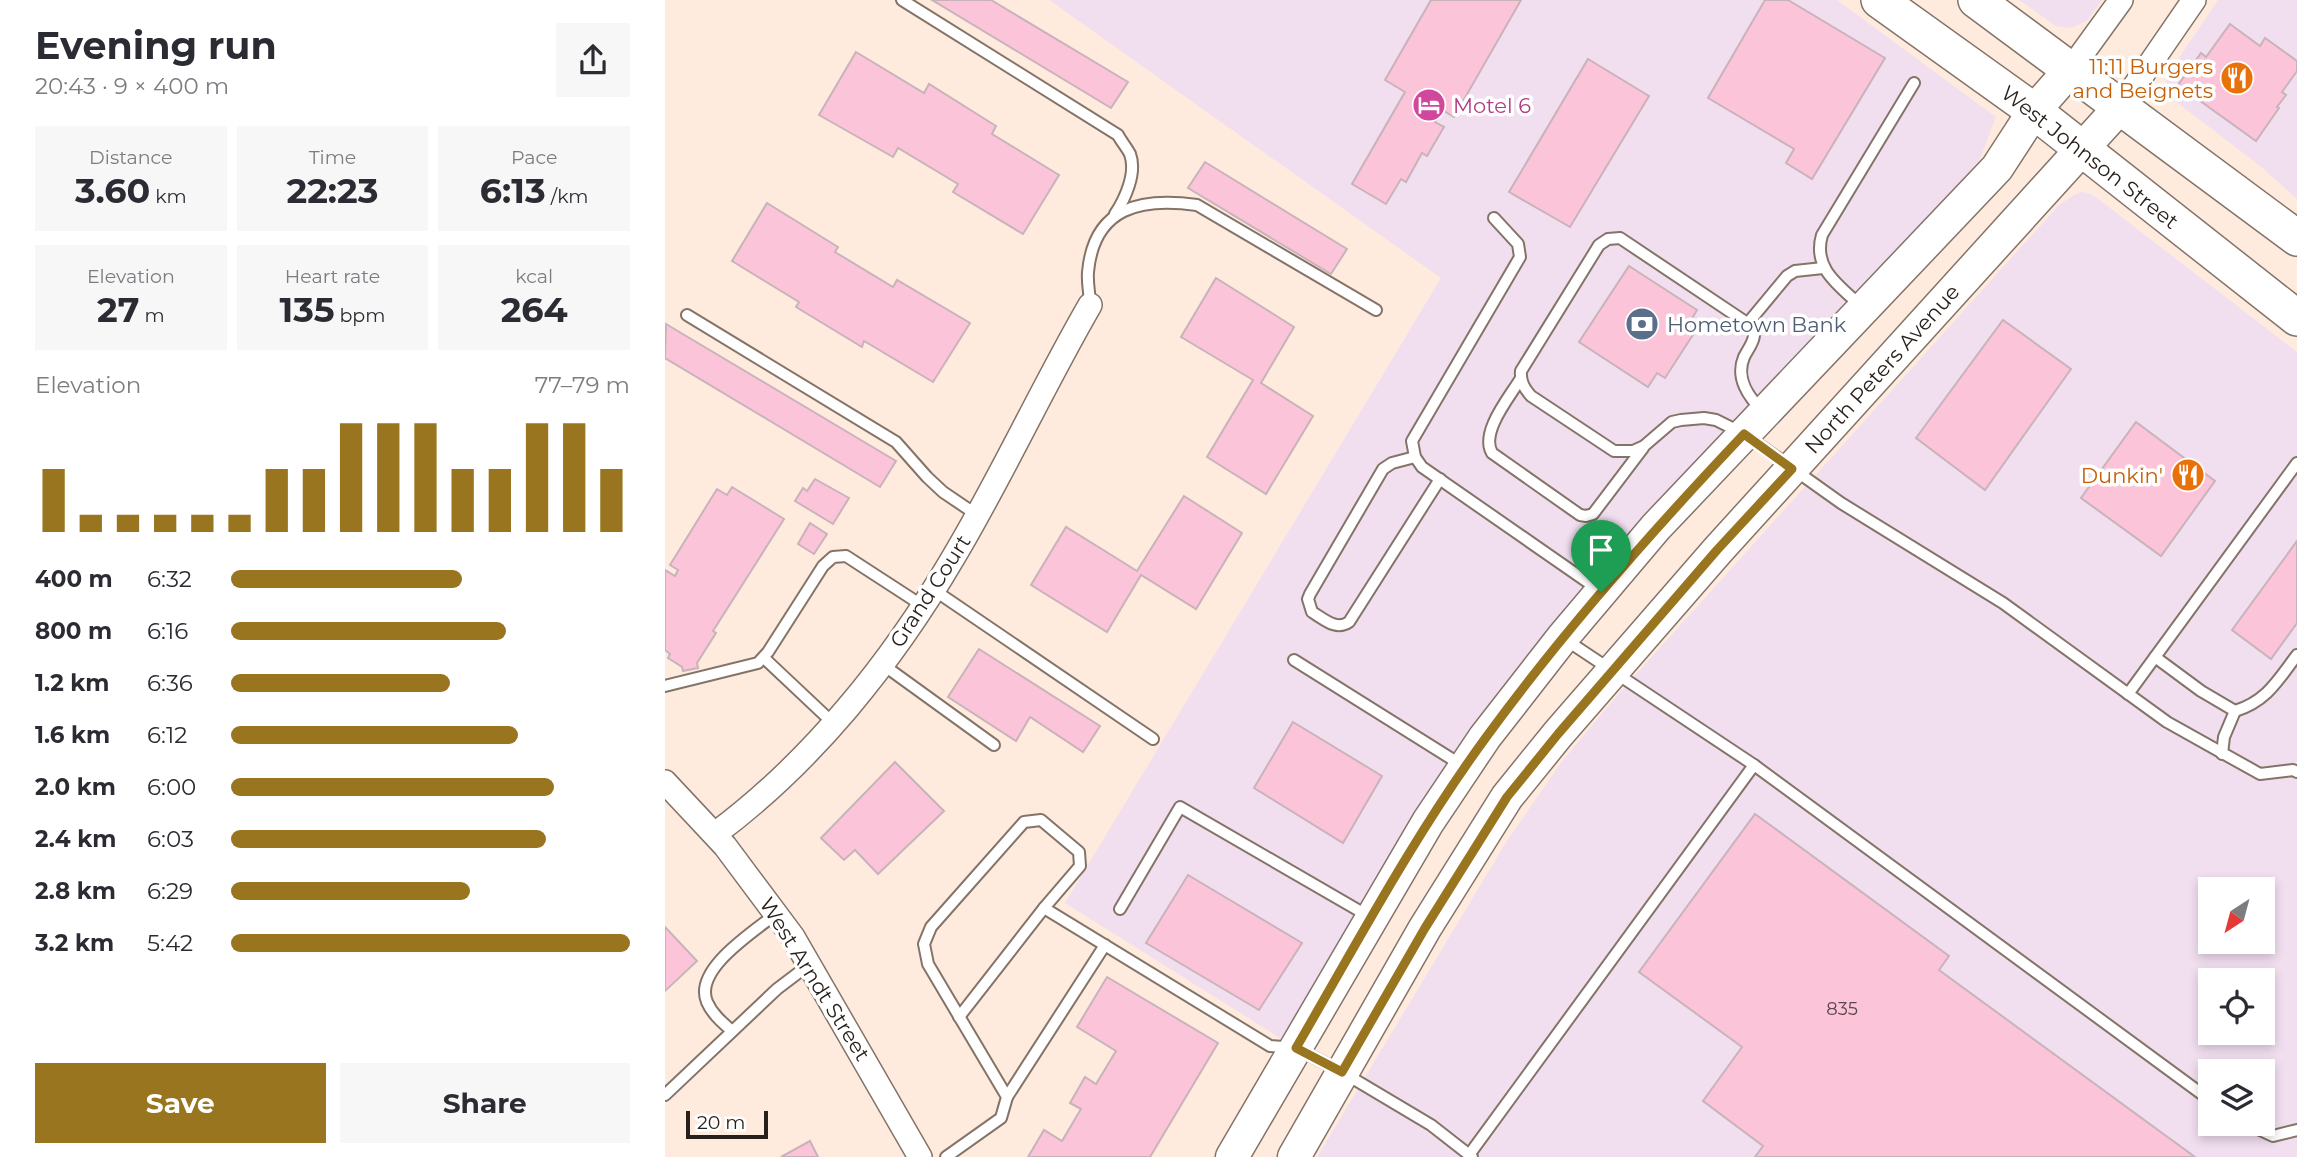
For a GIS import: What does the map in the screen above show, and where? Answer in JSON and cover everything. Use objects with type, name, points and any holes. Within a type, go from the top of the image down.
[{"type":"main road","name":"West Johnson Street","points":[[1879,0],[2034,111],[2297,318]]},
{"type":"main road","points":[[1976,0],[2297,238]]},
{"type":"main road","points":[[1232,1157],[1428,822],[1485,737],[1656,527],[1862,307],[1997,168],[2034,111],[2071,69]]},
{"type":"main road","name":"North Peters Avenue","points":[[1294,1157],[1425,928],[1507,797],[1717,550],[2121,106]]},
{"type":"street","points":[[2071,69],[2121,0]]},
{"type":"street","name":"North Peters Avenue","points":[[2121,106],[2194,0]]},
{"type":"street","name":"Grand Court","points":[[715,834],[768,789],[833,723],[882,664],[929,598],[1090,305]]},
{"type":"street","name":"West Arndt Street","points":[[665,782],[715,834],[777,914],[810,964],[920,1157]]},
{"type":"lane","points":[[902,0],[1118,135],[1131,156],[1126,191],[1092,253],[1088,280],[1090,305]]},
{"type":"lane","points":[[1862,307],[1823,268],[1819,246],[1822,235],[1914,83]]},
{"type":"lane","points":[[1114,215],[1160,202],[1197,205],[1376,310]]},
{"type":"lane","points":[[1494,218],[1518,244],[1520,257],[1412,441],[1415,457],[1422,467],[1601,592]]},
{"type":"lane","points":[[1644,446],[1633,451],[1614,452],[1531,396],[1521,378],[1521,371],[1599,245],[1614,237],[1620,238],[1748,323],[1755,332],[1742,361],[1744,385],[1755,423],[1792,469],[1841,503],[2003,603],[2167,723],[2260,774],[2296,769]]},
{"type":"lane","points":[[1748,323],[1787,276],[1795,271],[1823,268]]},
{"type":"lane","points":[[687,315],[896,442],[943,492],[977,515]]},
{"type":"lane","points":[[1521,378],[1489,431],[1488,445],[1493,453],[1580,515],[1593,514],[1644,446],[1672,422],[1704,418],[1755,423]]},
{"type":"lane","points":[[1415,457],[1392,463],[1383,469],[1310,594],[1308,599],[1312,612],[1335,626],[1349,622],[1440,479]]},
{"type":"lane","points":[[2128,694],[2297,463]]},
{"type":"lane","points":[[665,686],[750,666],[764,657],[823,566],[833,557],[846,556],[929,598],[1153,739]]},
{"type":"lane","points":[[1563,638],[1754,765],[2198,1091]]},
{"type":"lane","points":[[2222,754],[2224,737],[2235,711],[2253,705],[2272,689],[2297,655]]},
{"type":"lane","points":[[764,657],[833,723]]},
{"type":"lane","points":[[2155,657],[2201,691],[2235,711]]},
{"type":"lane","points":[[1294,660],[1466,767]]},
{"type":"lane","points":[[882,664],[994,746]]},
{"type":"lane","points":[[1044,908],[1270,1046],[1296,1048],[1342,1072],[1431,1125],[1470,1156],[1754,765]]},
{"type":"lane","points":[[1120,909],[1180,807],[1372,918]]},
{"type":"lane","points":[[960,1017],[1080,866],[1079,852],[1041,820],[1024,822],[931,927],[924,944],[928,964],[1007,1097]]},
{"type":"lane","points":[[732,1031],[712,1011],[706,1000],[705,987],[709,973],[777,914]]},
{"type":"lane","points":[[946,1157],[1001,1118],[1007,1097],[1105,945]]},
{"type":"lane","points":[[665,1095],[777,989],[810,964]]},
{"type":"lane","points":[[2275,1136],[2297,1130]]},
{"type":"shaded area","points":[[1049,0],[1837,0],[1996,117],[1980,159],[1862,308],[1563,637],[1296,1048],[1065,903],[1441,278]]},
{"type":"shaded area","points":[[2019,0],[2102,0],[2087,21],[2071,28],[2056,26]]},
{"type":"shaded area","points":[[2218,0],[2297,0],[2297,199],[2259,165],[2169,94],[2166,81],[2168,74]]},
{"type":"shaded area","points":[[2081,192],[2097,198],[2297,352],[2297,1157],[1317,1157],[1508,839],[1563,760],[1620,692],[2059,205]]},
{"type":"building","points":[[932,0],[991,0],[1128,82],[1111,108]]},
{"type":"building","name":"Motel 6","points":[[1431,0],[1521,0],[1454,117],[1442,110],[1435,122],[1444,127],[1427,156],[1422,153],[1406,182],[1401,179],[1386,204],[1352,184],[1405,92],[1385,80]]},
{"type":"building","points":[[1765,0],[1788,0],[1885,58],[1812,179],[1786,163],[1794,149],[1708,98]]},
{"type":"building","name":"11:11 Burgers and Beignets","points":[[2230,24],[2260,46],[2265,38],[2297,61],[2297,71],[2282,92],[2286,95],[2256,141],[2178,85],[2201,53],[2206,57]]},
{"type":"building","points":[[856,52],[924,93],[929,84],[996,126],[992,134],[1059,175],[1023,234],[953,192],[958,184],[898,148],[893,157],[819,115]]},
{"type":"building","points":[[1588,59],[1649,96],[1570,227],[1509,192]]},
{"type":"building","points":[[1205,162],[1347,249],[1331,274],[1188,188]]},
{"type":"building","points":[[767,203],[838,247],[835,252],[893,287],[897,280],[970,323],[933,382],[864,341],[862,347],[796,307],[799,302],[732,261]]},
{"type":"building","name":"Hometown Bank","points":[[1629,266],[1697,310],[1690,322],[1698,327],[1665,378],[1657,373],[1648,387],[1579,342]]},
{"type":"building","points":[[1216,278],[1294,327],[1261,383],[1313,416],[1266,494],[1207,457],[1253,380],[1181,337]]},
{"type":"building","points":[[2003,320],[2071,369],[1985,490],[1916,438]]},
{"type":"building","points":[[666,324],[896,461],[880,487],[665,358]]},
{"type":"building","points":[[2136,422],[2215,481],[2161,556],[2081,498]]},
{"type":"building","points":[[815,479],[849,498],[833,524],[795,501],[803,488],[807,491]]},
{"type":"building","points":[[732,487],[784,519],[713,631],[716,633],[697,663],[698,668],[683,671],[682,667],[668,658],[670,654],[665,650],[665,570],[675,576],[678,570],[670,565],[717,489],[727,495]]},
{"type":"building","points":[[1184,496],[1242,533],[1196,609],[1141,575],[1107,632],[1031,585],[1066,527],[1137,571]]},
{"type":"building","points":[[810,523],[827,534],[814,554],[798,544]]},
{"type":"building","points":[[2297,541],[2297,623],[2271,659],[2232,630]]},
{"type":"building","points":[[979,649],[1100,726],[1083,752],[1030,717],[1016,741],[948,697]]},
{"type":"building","points":[[1293,722],[1382,776],[1343,843],[1254,788]]},
{"type":"building","points":[[895,762],[944,811],[878,874],[855,850],[844,860],[821,838]]},
{"type":"building","points":[[1755,814],[1949,956],[1939,970],[2195,1157],[1755,1157],[1763,1146],[1703,1101],[1742,1047],[1639,972]]},
{"type":"building","points":[[1188,875],[1302,943],[1259,1010],[1146,943]]},
{"type":"building","points":[[665,927],[697,961],[665,991]]},
{"type":"building","points":[[1107,977],[1218,1043],[1150,1157],[1028,1157],[1044,1130],[1062,1141],[1081,1109],[1070,1103],[1085,1077],[1096,1084],[1116,1051],[1077,1027]]},
{"type":"building","points":[[810,1141],[818,1157],[781,1157]]},
{"type":"place","name":"11:11 Burgers and Beignets","points":[[2237,78]]},
{"type":"place","name":"Motel 6","points":[[1429,105]]},
{"type":"place","name":"Hometown Bank","points":[[1642,324]]},
{"type":"place","name":"Dunkin'","points":[[2188,475]]},
{"type":"route","points":[[1744,434],[1792,469],[1717,550],[1507,797],[1425,928],[1342,1072],[1296,1048],[1428,822],[1485,737],[1601,592],[1656,527],[1744,434]]}]
